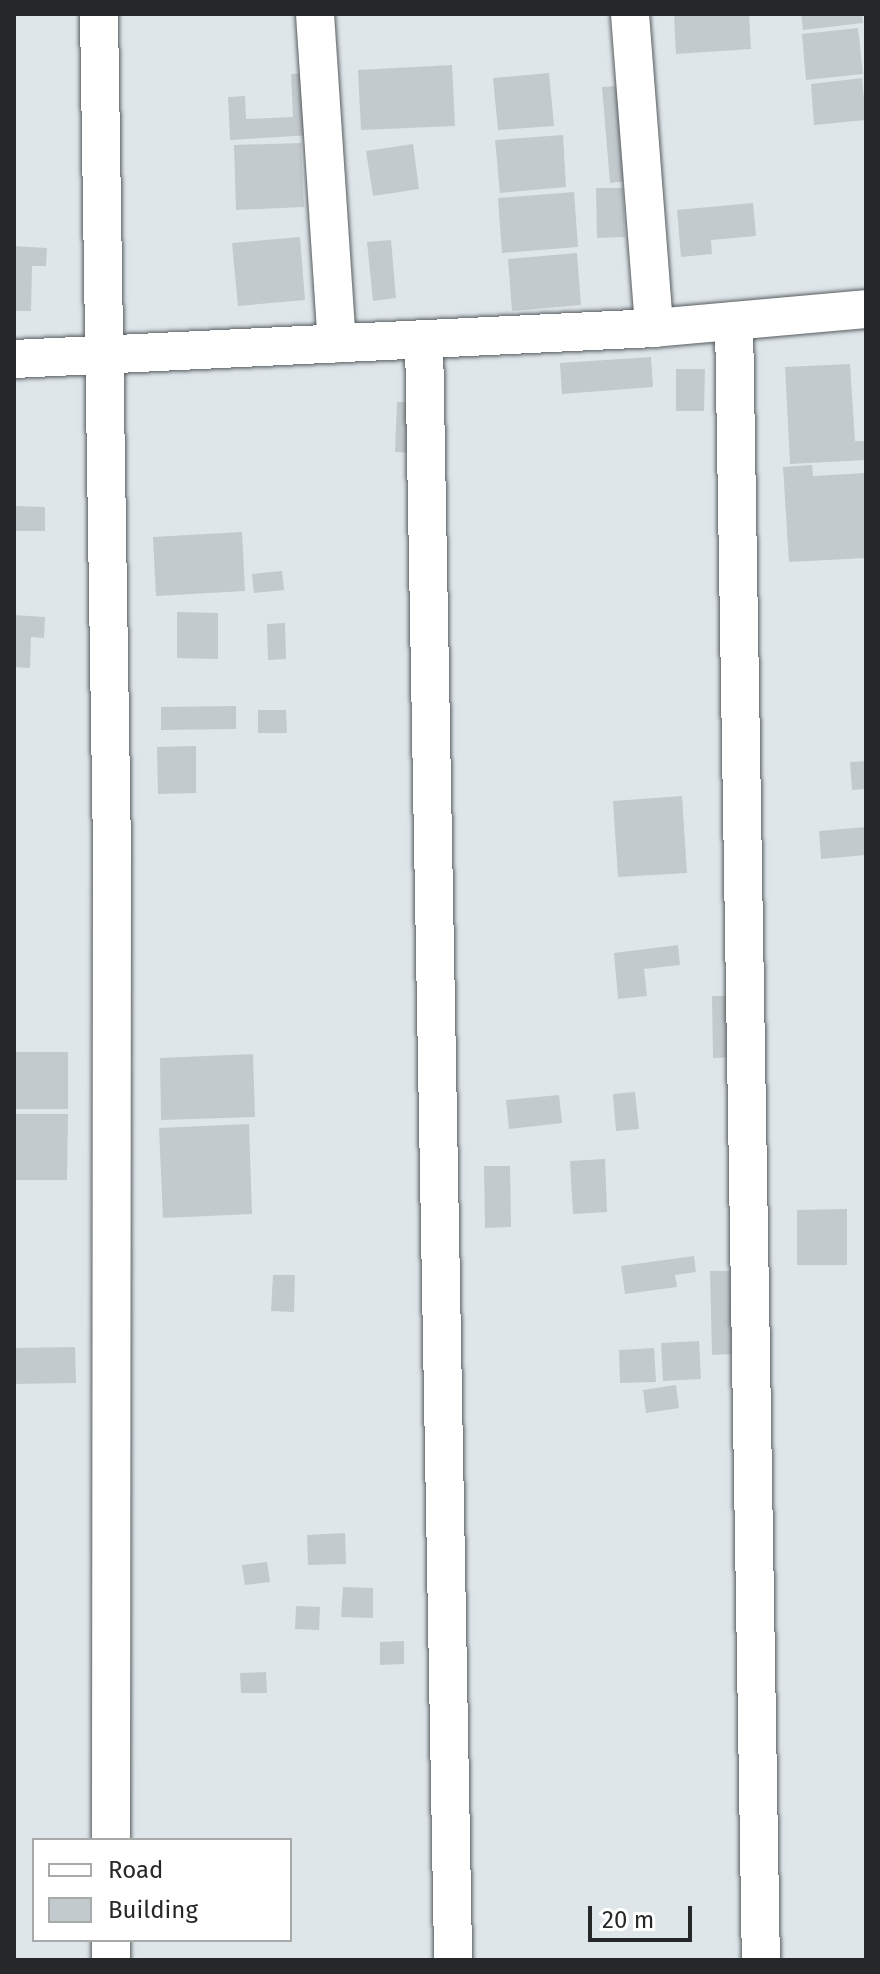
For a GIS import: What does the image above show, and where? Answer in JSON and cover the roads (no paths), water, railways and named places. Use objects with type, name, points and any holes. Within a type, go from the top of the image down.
[{"type":"street","points":[[99,14],[112,855],[111,1838]]},
{"type":"street","points":[[315,14],[337,343]]},
{"type":"street","points":[[630,14],[654,328]]},
{"type":"street","points":[[14,359],[654,328],[866,309]]},
{"type":"street","points":[[734,321],[761,1960]]},
{"type":"street","points":[[424,340],[453,1960]]}]
